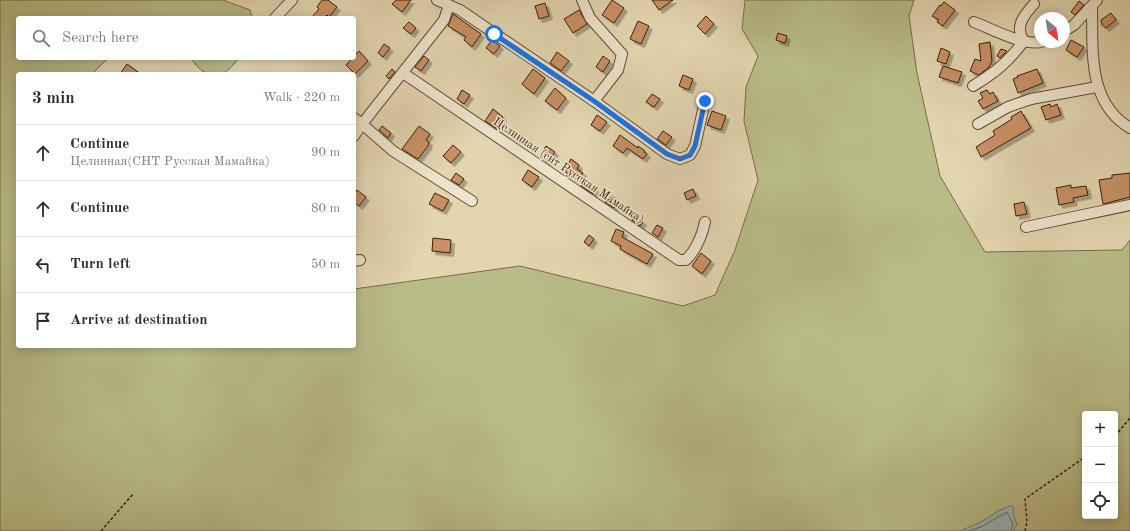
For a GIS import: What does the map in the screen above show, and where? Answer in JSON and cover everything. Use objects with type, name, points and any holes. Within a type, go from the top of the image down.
[{"type":"street","points":[[277,16],[292,0]]},
{"type":"street","points":[[437,0],[460,10],[594,101],[667,154],[680,159],[690,155],[695,146],[705,101]]},
{"type":"street","points":[[582,0],[590,18],[622,54],[618,70],[594,101]]},
{"type":"street","points":[[1070,27],[1094,3]]},
{"type":"street","points":[[1094,3],[1092,62],[1097,87],[1109,109],[1121,122],[1130,128]]},
{"type":"street","points":[[1024,41],[1019,30],[1023,17],[1034,4]]},
{"type":"street","points":[[449,5],[444,20],[403,73],[358,121],[393,151],[472,201]]},
{"type":"street","points":[[974,22],[1034,44]]},
{"type":"street","points":[[973,86],[1008,62],[1024,41]]},
{"type":"street","name":"Целинная (снт Русская Мамайка)","points":[[403,73],[679,260],[686,260],[692,254],[704,231],[705,222]]},
{"type":"street","points":[[978,124],[1008,107],[1031,99],[1097,87]]},
{"type":"street","points":[[1026,227],[1130,205]]},
{"type":"path","points":[[1118,432],[1130,418]]},
{"type":"path","points":[[1025,531],[1027,522],[1025,498],[1082,459]]},
{"type":"path","points":[[101,531],[133,494]]},
{"type":"green space","points":[[0,0],[223,0],[250,10],[252,16],[16,16],[16,60],[106,60],[94,72],[16,72],[16,348],[356,348],[356,289],[520,266],[683,306],[715,295],[735,250],[758,180],[744,121],[746,87],[758,56],[742,29],[745,0],[914,0],[909,16],[917,73],[940,176],[985,252],[1122,250],[1130,240],[1130,531],[0,531]]},
{"type":"green space","points":[[192,60],[238,60],[225,72],[204,72]]},
{"type":"water","points":[[1012,505],[1014,508],[1013,513],[1017,525],[1013,531],[960,531],[979,523],[998,511]]},
{"type":"building","points":[[322,0],[328,0],[337,7],[330,16],[313,16],[319,9],[317,7]]},
{"type":"building","points":[[396,0],[411,0],[402,12],[392,4]]},
{"type":"building","points":[[612,0],[624,8],[614,23],[602,15]]},
{"type":"building","points":[[652,0],[673,0],[659,10]]},
{"type":"building","points":[[1079,1],[1084,5],[1075,15],[1071,12]]},
{"type":"building","points":[[944,2],[955,10],[943,26],[937,22],[939,20],[932,16]]},
{"type":"building","points":[[545,3],[549,16],[539,19],[535,6]]},
{"type":"building","points":[[579,10],[587,24],[573,33],[564,19]]},
{"type":"building","points":[[1111,13],[1116,20],[1106,28],[1102,25],[1101,20]]},
{"type":"building","points":[[453,14],[481,34],[472,47],[464,40],[466,37],[448,26]]},
{"type":"building","points":[[706,16],[714,24],[705,34],[697,26]]},
{"type":"building","points":[[638,21],[649,26],[641,44],[630,39]]},
{"type":"building","points":[[409,22],[416,28],[411,34],[403,28]]},
{"type":"building","points":[[778,33],[787,36],[785,43],[776,40]]},
{"type":"building","points":[[492,40],[500,46],[494,54],[486,48]]},
{"type":"building","points":[[1071,40],[1084,47],[1077,57],[1066,50],[1067,48],[1070,48]]},
{"type":"building","points":[[990,42],[992,61],[989,67],[979,75],[970,71],[975,59],[981,61],[979,44]]},
{"type":"building","points":[[384,44],[390,48],[383,57],[378,53]]},
{"type":"building","points":[[941,48],[950,52],[946,64],[937,61]]},
{"type":"building","points":[[1001,49],[1007,51],[1000,58],[997,56]]},
{"type":"building","points":[[359,51],[368,61],[356,73],[346,65],[351,60],[356,60],[356,54]]},
{"type":"building","points":[[557,52],[569,61],[561,71],[550,63]]},
{"type":"building","points":[[424,56],[429,60],[421,71],[415,67]]},
{"type":"building","points":[[603,56],[610,61],[603,72],[596,67]]},
{"type":"building","points":[[127,64],[138,72],[121,72]]},
{"type":"building","points":[[943,66],[962,72],[958,83],[939,77]]},
{"type":"building","points":[[392,69],[395,72],[389,79],[386,76]]},
{"type":"building","points":[[533,69],[545,78],[534,94],[522,84]]},
{"type":"building","points":[[1037,69],[1043,83],[1018,93],[1013,79],[1018,77],[1017,76]]},
{"type":"building","points":[[683,75],[693,79],[689,90],[679,86]]},
{"type":"building","points":[[555,88],[566,98],[557,110],[545,101]]},
{"type":"building","points":[[462,90],[470,95],[464,104],[457,99]]},
{"type":"building","points":[[987,90],[990,94],[993,92],[998,101],[983,109],[978,101],[983,98],[980,93]]},
{"type":"building","points":[[652,94],[660,99],[654,107],[646,102]]},
{"type":"building","points":[[1050,104],[1051,107],[1057,104],[1061,115],[1046,120],[1041,107]]},
{"type":"building","points":[[493,109],[503,117],[496,128],[485,121]]},
{"type":"building","points":[[712,111],[726,116],[721,130],[707,125]]},
{"type":"building","points":[[1021,111],[1031,128],[981,157],[976,147],[995,135],[993,131],[1012,119],[1011,117]]},
{"type":"building","points":[[597,115],[607,122],[600,131],[591,125]]},
{"type":"building","points":[[382,126],[391,133],[388,138],[379,130]]},
{"type":"building","points":[[419,126],[430,134],[426,140],[429,142],[428,146],[418,159],[402,149]]},
{"type":"building","points":[[663,131],[672,137],[666,145],[657,139]]},
{"type":"building","points":[[620,135],[638,148],[638,146],[645,151],[644,152],[647,154],[643,159],[627,148],[623,153],[613,146]]},
{"type":"building","points":[[453,145],[461,152],[451,163],[443,156]]},
{"type":"building","points":[[546,146],[555,152],[548,162],[540,156]]},
{"type":"building","points":[[571,159],[579,165],[577,169],[583,173],[578,181],[564,171]]},
{"type":"building","points":[[528,170],[539,177],[532,187],[522,180]]},
{"type":"building","points":[[456,173],[464,179],[459,185],[451,180]]},
{"type":"building","points":[[1130,173],[1130,197],[1103,204],[1099,180],[1112,178],[1112,175]]},
{"type":"building","points":[[585,181],[596,190],[593,194],[581,186]]},
{"type":"building","points":[[1071,185],[1071,188],[1086,186],[1088,195],[1073,198],[1074,202],[1059,205],[1056,188]]},
{"type":"building","points":[[693,189],[696,196],[687,200],[684,193]]},
{"type":"building","points":[[357,190],[366,197],[359,206],[356,204]]},
{"type":"building","points":[[435,193],[449,200],[443,211],[429,204]]},
{"type":"building","points":[[611,195],[619,201],[614,208],[605,202]]},
{"type":"building","points":[[1024,202],[1027,214],[1016,216],[1014,204]]},
{"type":"building","points":[[635,216],[643,222],[640,226],[632,220]]},
{"type":"building","points":[[657,225],[663,228],[658,237],[652,233]]},
{"type":"building","points":[[616,229],[624,232],[622,237],[653,254],[647,264],[620,249],[621,246],[611,241]]},
{"type":"building","points":[[589,235],[594,239],[589,246],[584,242]]},
{"type":"building","points":[[433,238],[451,240],[450,253],[432,251]]},
{"type":"building","points":[[701,253],[711,261],[702,274],[692,266]]},
{"type":"route","points":[[494,34],[594,101],[667,154],[680,159],[690,155],[695,146],[705,101]]}]
